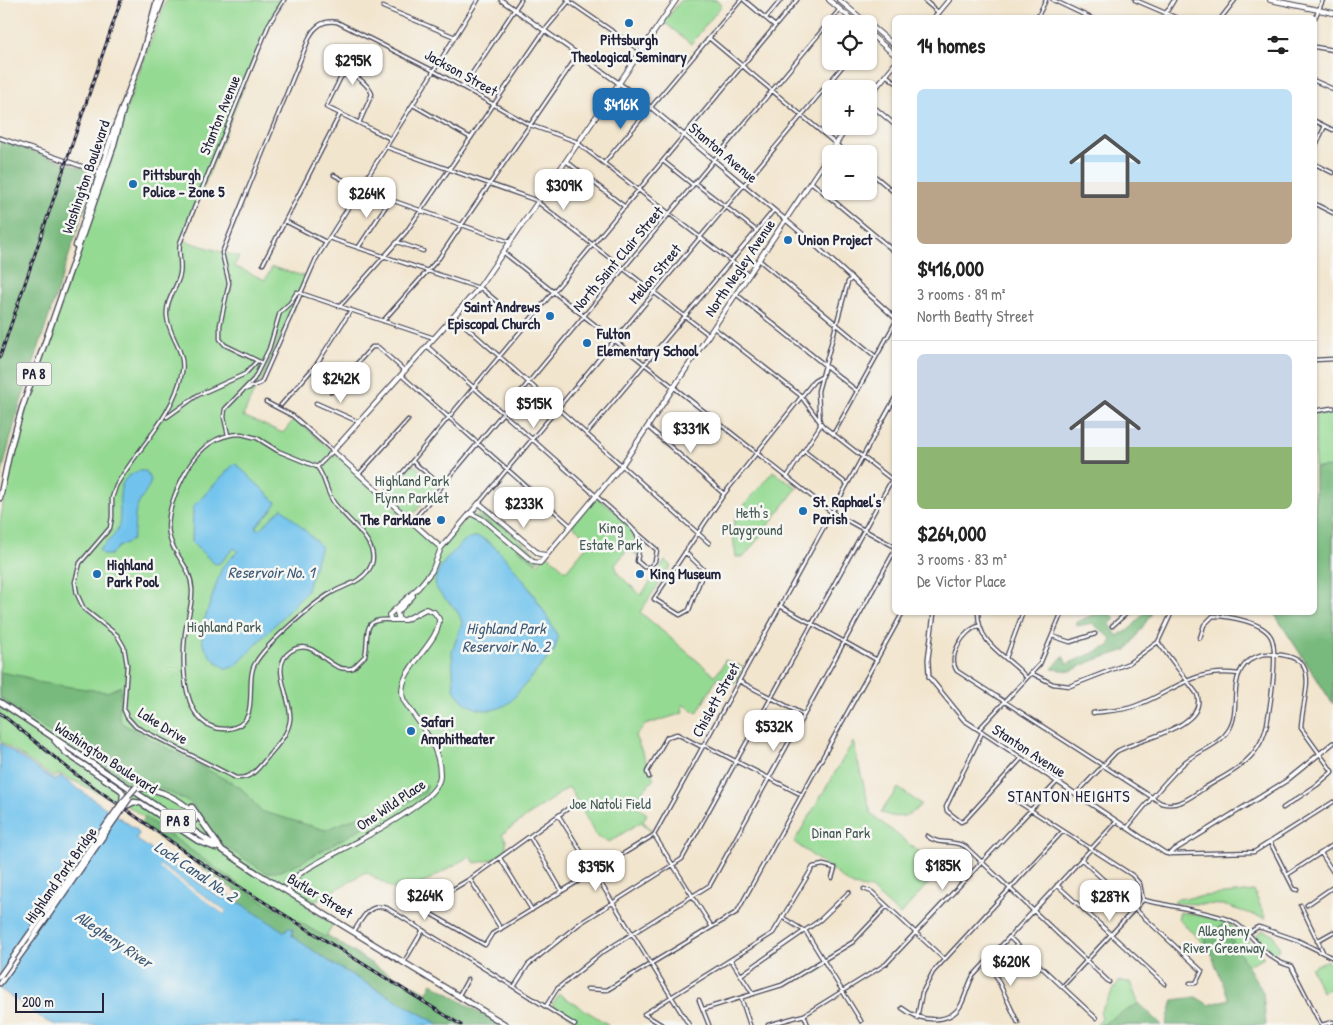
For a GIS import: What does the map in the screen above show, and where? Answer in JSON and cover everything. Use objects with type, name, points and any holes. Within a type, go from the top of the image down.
[{"type":"highway","name":"Washington Boulevard","points":[[149,33],[157,0]]},
{"type":"highway","name":"Washington Boulevard","points":[[0,498],[17,424],[149,33],[162,0]]},
{"type":"highway","name":"Washington Boulevard","points":[[0,702],[51,737],[136,789],[223,851]]},
{"type":"highway","points":[[51,737],[66,753],[119,788],[124,794],[123,805]]},
{"type":"highway","points":[[123,805],[136,789],[142,785],[152,786],[188,804],[196,812],[210,835],[223,851]]},
{"type":"highway","points":[[151,788],[184,804],[194,813],[194,821],[186,821],[136,789],[151,788]]},
{"type":"highway","points":[[123,805],[134,802],[141,803],[198,841],[223,851]]},
{"type":"highway","name":"Highland Park Bridge","points":[[0,976],[123,805]]},
{"type":"highway","name":"Highland Park Bridge","points":[[0,983],[123,805]]},
{"type":"highway","name":"Butler Street","points":[[223,851],[506,1025]]},
{"type":"main road","points":[[398,620],[397,613],[432,571],[441,548],[333,451],[478,289],[676,0]]},
{"type":"main road","points":[[829,0],[846,15]]},
{"type":"main road","points":[[839,0],[858,15]]},
{"type":"main road","points":[[936,15],[949,0]]},
{"type":"main road","points":[[1270,0],[1333,13]]},
{"type":"main road","points":[[877,31],[892,44]]},
{"type":"main road","points":[[877,40],[892,53]]},
{"type":"main road","points":[[877,86],[892,68]]},
{"type":"main road","name":"North Negley Avenue","points":[[470,513],[482,520],[533,562],[540,564],[622,465],[842,135]]},
{"type":"main road","points":[[479,503],[539,554],[546,555]]},
{"type":"main road","name":"Mellon Street","points":[[441,548],[479,503]]},
{"type":"main road","points":[[391,620],[390,613],[419,587]]},
{"type":"main road","name":"One Wild Place","points":[[287,891],[303,871],[371,834],[426,799],[436,790],[440,775],[438,762],[428,735],[404,701],[402,694],[409,672],[436,633],[439,622],[434,612],[426,609],[398,620],[391,620]]},
{"type":"street","name":"Stanton Avenue","points":[[182,240],[269,24],[284,0]]},
{"type":"street","points":[[244,390],[261,383],[316,259],[478,0]]},
{"type":"street","name":"Stanton Avenue","points":[[501,0],[620,82],[774,210],[892,315]]},
{"type":"street","points":[[463,87],[521,0]]},
{"type":"street","points":[[340,306],[397,242],[421,210],[545,30],[569,0],[641,51]]},
{"type":"street","points":[[604,164],[743,0],[775,26]]},
{"type":"street","points":[[766,18],[781,0]]},
{"type":"street","points":[[383,496],[797,0]]},
{"type":"street","points":[[845,4],[848,0]]},
{"type":"street","points":[[924,0],[938,12]]},
{"type":"street","points":[[1038,15],[1046,0]]},
{"type":"street","points":[[1053,0],[1085,15]]},
{"type":"street","points":[[1135,0],[1170,15]]},
{"type":"street","points":[[1166,13],[1174,0]]},
{"type":"street","points":[[1222,15],[1235,0]]},
{"type":"street","points":[[1316,15],[1323,0]]},
{"type":"street","points":[[383,7],[455,37]]},
{"type":"street","name":"North Saint Clair Street","points":[[412,522],[840,10]]},
{"type":"street","name":"Jackson Street","points":[[257,360],[225,344],[220,339],[220,325],[229,283],[222,253],[313,30],[324,23],[337,22],[434,71],[530,125],[578,143],[749,275]]},
{"type":"street","points":[[709,38],[836,144]]},
{"type":"street","points":[[1317,47],[1333,50]]},
{"type":"street","points":[[383,321],[427,272],[462,225],[579,54]]},
{"type":"street","name":"Mellon Street","points":[[479,503],[840,70]]},
{"type":"street","points":[[359,123],[372,94],[370,90],[350,73],[341,77],[326,107],[391,139]]},
{"type":"street","points":[[886,75],[892,80]]},
{"type":"street","points":[[1317,82],[1333,89]]},
{"type":"street","points":[[413,105],[471,138]]},
{"type":"street","points":[[877,110],[892,122]]},
{"type":"street","points":[[263,264],[340,114]]},
{"type":"street","points":[[1317,122],[1333,130]]},
{"type":"street","points":[[1317,142],[1325,126]]},
{"type":"street","points":[[0,138],[102,173]]},
{"type":"street","points":[[386,147],[538,202],[709,335]]},
{"type":"street","points":[[566,161],[625,206]]},
{"type":"street","points":[[663,161],[757,231]]},
{"type":"street","points":[[1317,165],[1333,173]]},
{"type":"street","points":[[334,175],[360,189],[510,242]]},
{"type":"street","points":[[877,178],[892,190]]},
{"type":"street","points":[[811,182],[892,250]]},
{"type":"street","points":[[358,248],[390,200]]},
{"type":"street","points":[[1317,205],[1333,213]]},
{"type":"street","points":[[586,434],[774,210]]},
{"type":"street","points":[[285,221],[326,242]]},
{"type":"street","points":[[329,238],[482,289],[506,309]]},
{"type":"street","name":"Lake Drive","points":[[182,240],[179,250],[180,274],[169,298],[166,312],[169,326],[181,354],[183,368],[177,391],[166,418],[116,486],[112,498],[110,528],[83,558],[76,577],[77,594],[84,609],[117,635],[124,647],[127,672],[124,710],[133,724],[227,774],[236,778],[247,778],[258,770],[282,739],[288,727],[290,705],[281,668],[287,655],[295,649],[305,647],[317,652],[337,668],[353,668],[365,656],[365,635],[368,628],[378,621],[391,620]]},
{"type":"street","points":[[397,242],[423,251]]},
{"type":"street","points":[[503,252],[832,512],[892,546]]},
{"type":"street","points":[[759,260],[876,357]]},
{"type":"street","points":[[787,477],[804,452],[820,422],[818,391],[848,282],[852,278]]},
{"type":"street","points":[[228,435],[224,410],[252,382],[270,348],[280,312],[297,292],[302,292],[434,338]]},
{"type":"street","points":[[736,294],[857,391]]},
{"type":"street","points":[[281,405],[316,365],[351,310]]},
{"type":"street","points":[[454,316],[709,543]]},
{"type":"street","points":[[714,328],[802,397],[820,422],[892,479]]},
{"type":"street","points":[[834,434],[892,328]]},
{"type":"street","points":[[427,346],[646,540],[657,552],[655,561],[649,568],[637,561],[640,544],[635,531]]},
{"type":"street","points":[[332,392],[372,347],[378,347],[405,370]]},
{"type":"street","points":[[1317,360],[1333,359]]},
{"type":"street","points":[[166,418],[198,395],[245,374],[257,360],[262,363]]},
{"type":"street","points":[[401,375],[571,526]]},
{"type":"street","points":[[685,552],[703,569],[689,610],[684,614],[676,614],[654,599],[685,552],[724,494],[814,381],[823,376]]},
{"type":"street","points":[[266,402],[292,416],[333,451],[317,467]]},
{"type":"street","points":[[316,404],[359,422]]},
{"type":"street","name":"Chislett Street","points":[[423,907],[485,945],[492,934],[654,835],[892,404]]},
{"type":"street","points":[[1317,412],[1333,408]]},
{"type":"street","points":[[359,474],[408,420]]},
{"type":"street","points":[[648,427],[724,494]]},
{"type":"street","points":[[228,435],[253,436],[278,451],[317,467],[333,501],[369,542],[373,554],[372,563],[364,575],[319,601],[260,654],[251,676],[251,706],[245,720],[230,728],[213,727],[195,713],[188,696],[184,646],[192,586],[187,567],[171,541],[168,524],[179,488],[195,460],[209,444],[228,435]]},
{"type":"street","points":[[804,452],[847,484]]},
{"type":"street","points":[[412,461],[442,486]]},
{"type":"street","points":[[514,987],[528,965],[579,924],[682,859],[892,482]]},
{"type":"street","points":[[640,544],[644,544],[646,540]]},
{"type":"street","points":[[546,1006],[557,989],[600,954],[710,885],[892,554]]},
{"type":"street","points":[[780,606],[877,660]]},
{"type":"street","points":[[588,989],[607,990],[737,912],[901,615]]},
{"type":"street","name":"Stanton Avenue","points":[[934,615],[928,659],[929,677],[954,709],[982,733],[1169,854]]},
{"type":"street","points":[[978,615],[979,626],[988,645],[1006,658],[1026,677]]},
{"type":"street","points":[[1006,658],[1022,615]]},
{"type":"street","points":[[978,730],[1026,677],[1031,674],[1043,658],[1061,615]]},
{"type":"street","points":[[1112,626],[1125,615]]},
{"type":"street","points":[[1031,674],[1053,684],[1070,686],[1129,663],[1158,642],[1171,615]]},
{"type":"street","points":[[1200,638],[1204,625],[1212,615]]},
{"type":"street","points":[[979,626],[967,631],[959,641],[954,668],[1103,766],[1154,798],[1169,805],[1182,802],[1237,768],[1254,752],[1264,736],[1274,655],[1272,638],[1261,627],[1218,615]]},
{"type":"street","points":[[1052,636],[1070,642],[1095,634]]},
{"type":"street","points":[[1076,795],[1123,747],[1168,731],[1195,714],[1200,702],[1158,642]]},
{"type":"street","points":[[1127,828],[1185,762],[1228,732],[1234,716],[1239,674],[1245,664],[1256,656],[1296,657],[1304,666],[1306,676],[1301,728],[1333,771],[1317,785],[1283,808]]},
{"type":"street","points":[[1093,713],[1136,706],[1187,681],[1212,672],[1239,674]]},
{"type":"street","points":[[739,681],[804,716]]},
{"type":"street","points":[[982,733],[946,809],[962,822],[1021,759]]},
{"type":"street","points":[[649,777],[647,772],[667,737],[677,734],[736,761],[802,795]]},
{"type":"street","points":[[1169,854],[1286,781],[1333,743]]},
{"type":"street","points":[[768,1025],[804,1015],[886,964],[1057,782]]},
{"type":"street","points":[[1012,798],[1137,879],[1143,900]]},
{"type":"street","points":[[406,899],[423,907],[470,879],[577,802]]},
{"type":"street","points":[[1169,854],[1250,852],[1270,842],[1333,802]]},
{"type":"street","points":[[559,816],[689,1025]]},
{"type":"street","points":[[902,1008],[929,1023],[950,1017],[961,1006],[973,976],[1116,821]]},
{"type":"street","points":[[917,1018],[926,982],[944,959],[1063,831]]},
{"type":"street","points":[[654,835],[712,928]]},
{"type":"street","points":[[927,836],[940,843],[957,843],[966,846],[1108,982]]},
{"type":"street","points":[[530,837],[562,891]]},
{"type":"street","points":[[1270,842],[1294,889],[1298,890]]},
{"type":"street","points":[[1287,875],[1333,845]]},
{"type":"street","points":[[1321,853],[1333,872]]},
{"type":"street","points":[[500,858],[532,910]]},
{"type":"street","points":[[1081,859],[1202,971],[1196,983],[1190,984]]},
{"type":"street","points":[[662,1025],[644,1014],[773,933],[813,867],[823,865],[835,868],[832,878]]},
{"type":"street","points":[[470,879],[501,929]]},
{"type":"street","points":[[1057,885],[1165,984]]},
{"type":"street","points":[[1307,905],[1333,887]]},
{"type":"street","points":[[864,889],[887,906],[944,959]]},
{"type":"street","points":[[740,975],[820,920],[849,892]]},
{"type":"street","points":[[1062,986],[1143,900]]},
{"type":"street","points":[[1143,900],[1233,921],[1278,963],[1291,966],[1321,1025],[1333,1022]]},
{"type":"street","points":[[354,931],[366,912],[379,906],[389,909],[574,1025]]},
{"type":"street","points":[[704,1009],[782,985],[853,942],[887,906]]},
{"type":"street","points":[[1301,906],[1323,954]]},
{"type":"street","points":[[782,917],[805,930],[861,1021]]},
{"type":"street","points":[[1248,933],[1258,927],[1262,928],[1297,940],[1333,958]]},
{"type":"street","points":[[404,962],[423,930]]},
{"type":"street","points":[[1317,941],[1333,932]]},
{"type":"street","points":[[1009,937],[1096,1018]]},
{"type":"street","points":[[731,959],[753,994]]},
{"type":"street","points":[[988,959],[1018,1023]]},
{"type":"street","points":[[459,996],[468,979]]},
{"type":"street","points":[[741,998],[750,1025]]},
{"type":"street","points":[[699,1000],[709,1025]]},
{"type":"street","points":[[804,1015],[808,1025]]},
{"type":"green space","name":"Highland Park","points":[[166,0],[284,0],[269,24],[182,240],[239,257],[234,266],[265,280],[272,267],[307,277],[262,380],[257,385],[243,416],[283,433],[295,418],[441,548],[470,513],[482,519],[537,564],[547,554],[566,571],[591,541],[572,525],[596,496],[626,522],[638,538],[639,556],[627,550],[615,565],[619,575],[641,595],[665,561],[671,566],[640,612],[714,675],[721,669],[725,660],[743,667],[733,685],[718,677],[697,713],[682,704],[683,713],[645,725],[635,736],[654,779],[634,801],[636,806],[647,814],[643,821],[655,834],[641,822],[609,842],[597,837],[569,787],[502,834],[506,840],[506,850],[492,860],[475,863],[470,856],[408,892],[413,901],[366,872],[306,907],[333,924],[325,938],[256,898],[131,808],[59,774],[54,778],[0,741],[0,523],[8,472],[25,409],[135,84]]},
{"type":"green space","points":[[681,0],[716,0],[722,5],[691,44],[664,22]]},
{"type":"green space","points":[[0,140],[93,172],[95,176],[17,414],[0,480]]},
{"type":"green space","points":[[1333,411],[1333,704],[1275,615],[1317,615],[1317,414]]},
{"type":"green space","name":"Highland Park Flynn Parklet","points":[[413,464],[438,485],[412,516],[387,495]]},
{"type":"green space","points":[[1333,467],[1333,704],[1275,615],[1317,615],[1317,468]]},
{"type":"green space","name":"Heth's Playground","points":[[773,471],[797,488],[744,557],[736,557],[732,531],[736,515]]},
{"type":"green space","points":[[479,506],[538,555],[540,557],[536,562],[476,513]]},
{"type":"green space","points":[[1093,615],[1112,615],[1115,619],[1110,624],[1117,636],[1132,627],[1142,615],[1151,615],[1127,650],[1092,661],[1071,671],[1052,669],[1063,656],[1067,664],[1109,646],[1112,639],[1092,623],[1077,626],[1077,622]]},
{"type":"green space","points":[[0,672],[26,677],[36,682],[107,692],[121,686],[119,718],[123,724],[241,788],[261,811],[325,830],[385,806],[427,785],[425,793],[303,861],[281,871],[267,873],[218,842],[188,801],[148,783],[141,783],[133,787],[13,708],[0,697]]},
{"type":"green space","name":"Dinan Park","points":[[853,742],[871,814],[941,869],[900,915],[871,889],[853,886],[794,842]]},
{"type":"green space","points":[[898,788],[921,804],[908,815],[897,817],[886,815],[881,812]]},
{"type":"green space","points":[[145,817],[256,897],[325,937],[327,935],[380,969],[427,992],[432,983],[499,1025],[440,1025],[336,966],[239,903],[242,899],[238,897],[240,894],[140,825]]},
{"type":"green space","name":"Allegheny River Greenway","points":[[1254,891],[1266,919],[1223,905],[1174,903],[1176,899]]},
{"type":"green space","name":"Allegheny River Greenway","points":[[1180,912],[1230,925],[1239,930],[1246,937],[1249,945],[1264,957],[1240,969],[1219,958],[1178,919]]},
{"type":"green space","points":[[1223,925],[1263,992],[1266,1025],[1166,1025],[1173,1000],[1196,997],[1209,1005],[1229,999],[1204,936]]},
{"type":"green space","name":"Allegheny River Greenway","points":[[1262,930],[1273,934],[1280,949],[1272,954],[1255,937]]},
{"type":"green space","points":[[1327,960],[1333,972],[1333,987],[1322,992],[1311,968]]},
{"type":"green space","points":[[1119,981],[1130,982],[1147,1025],[1097,1025],[1102,1017],[1100,1012]]},
{"type":"green space","points":[[559,994],[609,1025],[584,1025],[552,1005]]},
{"type":"green space","points":[[1139,1003],[1162,1025],[1101,1025]]},
{"type":"water","name":"Reservoir No. 1","points":[[235,463],[276,502],[275,506],[256,527],[259,530],[282,508],[321,546],[306,592],[236,666],[226,669],[212,658],[203,645],[201,630],[222,567],[238,551],[234,548],[220,563],[215,564],[192,543],[193,507]]},
{"type":"water","points":[[139,471],[146,471],[151,480],[137,508],[132,540],[118,547],[110,555],[103,555],[99,550],[118,529],[121,487],[130,475]]},
{"type":"water","name":"Highland Park Reservoir No. 2","points":[[478,537],[488,542],[499,552],[524,581],[545,613],[558,638],[554,651],[510,702],[503,707],[487,710],[479,709],[465,702],[454,689],[452,652],[462,623],[458,613],[436,586],[436,577],[441,566],[453,552],[467,539]]},
{"type":"water","name":"Allegheny River","points":[[0,743],[55,781],[60,776],[137,830],[139,834],[136,839],[222,899],[226,894],[285,932],[288,927],[293,929],[292,936],[336,966],[440,1025],[57,1025],[46,1021],[0,989]],"holes":[[[159,866],[226,911],[224,914]]]},
{"type":"pier","points":[[159,865],[226,911],[224,914],[160,868]]},
{"type":"railway","points":[[0,357],[121,0]]},
{"type":"railway","points":[[0,713],[74,773],[203,864],[461,1025]]},
{"type":"place","name":"Pittsburgh Theological Seminary","points":[[629,23]]},
{"type":"place","name":"Pittsburgh Police - Zone 5","points":[[133,184]]},
{"type":"place","name":"Union Project","points":[[788,240]]},
{"type":"place","name":"Saint Andrews Episcopal Church","points":[[550,316]]},
{"type":"place","name":"Fulton Elementary School","points":[[587,343]]},
{"type":"place","name":"St. Raphael's Parish","points":[[803,511]]},
{"type":"place","name":"The Parklane","points":[[441,520]]},
{"type":"place","name":"Highland Park Pool","points":[[97,574]]},
{"type":"place","name":"King Museum","points":[[640,574]]},
{"type":"place","name":"Safari Amphitheater","points":[[411,731]]},
{"type":"district","name":"STANTON HEIGHTS","points":[[1069,796]]},
{"type":"park label","name":"King Estate Park","points":[[611,536]]},
{"type":"park label","name":"Joe Natoli Field","points":[[610,804]]},
{"type":"water label","name":"Lock Canal No. 2","points":[[196,871]]}]
